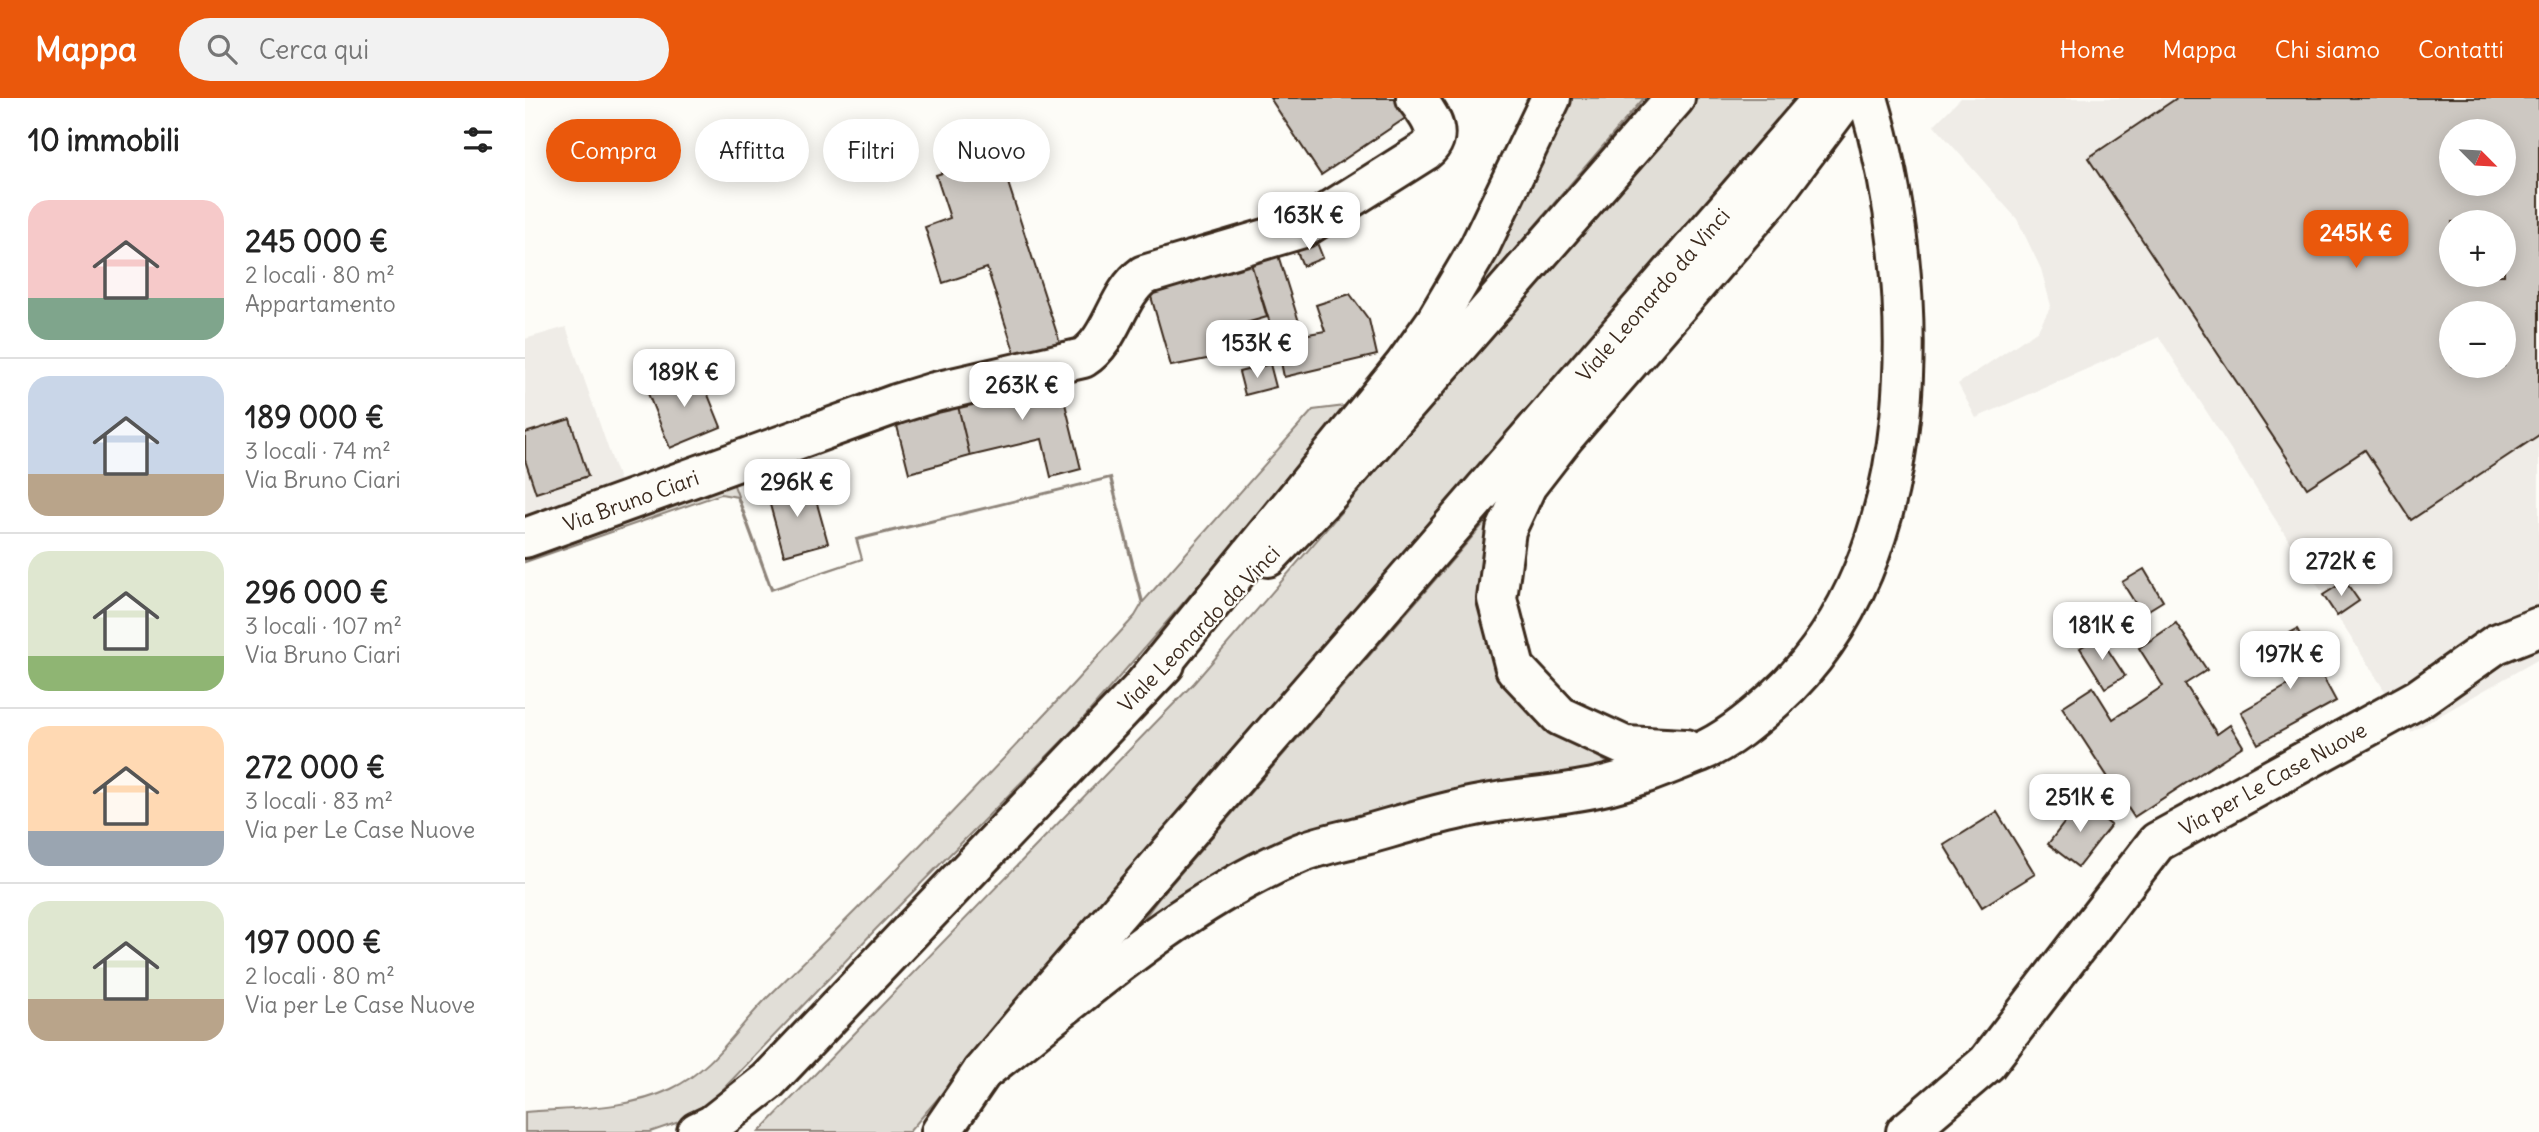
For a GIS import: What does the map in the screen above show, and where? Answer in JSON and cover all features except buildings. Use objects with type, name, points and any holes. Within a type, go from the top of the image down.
[{"type":"main road","name":"Via Bruno Ciari","points":[[525,538],[896,404],[935,392],[1083,358],[1097,348],[1132,289],[1144,275],[1276,239],[1303,228],[1425,151],[1435,141],[1436,135],[1431,121],[1416,98]]},
{"type":"main road","points":[[1142,688],[1404,366],[1436,321],[1479,248],[1551,98]]},
{"type":"main road","name":"Viale Leonardo da Vinci","points":[[697,1132],[712,1125],[768,1081],[1329,493],[1675,98]]},
{"type":"main road","name":"Viale Leonardo da Vinci","points":[[941,1132],[982,1072],[1823,98]]},
{"type":"main road","points":[[982,1072],[1138,949],[1225,892],[1300,853],[1463,808],[1601,787],[1704,751],[1753,719],[1801,675],[1843,615],[1870,558],[1886,500],[1900,414],[1903,327],[1894,222],[1862,101]]},
{"type":"main road","points":[[1704,751],[1625,746],[1560,716],[1515,668],[1497,599],[1506,530],[1528,485],[1565,436],[1772,198],[1862,101]]},
{"type":"main road","name":"Via per Le Case Nuove","points":[[1906,1132],[1987,1063],[2157,842],[2418,699],[2495,644],[2539,627]]},
{"type":"shaded area","points":[[1567,98],[1644,98],[1492,276],[1483,285],[1480,284],[1543,162]]},
{"type":"shaded area","points":[[1697,98],[1800,98],[909,1132],[759,1132],[1194,683]]},
{"type":"shaded area","points":[[1961,98],[2539,98],[2539,659],[2411,732],[2159,337],[1976,418],[1958,384],[2038,330],[2051,306],[2041,269],[2017,219],[1934,125]]},
{"type":"shaded area","points":[[566,327],[631,514],[525,550],[525,339]]},
{"type":"shaded area","points":[[1363,395],[1075,728],[876,929],[708,1105],[679,1122],[650,1132],[525,1132],[525,1112],[599,1107],[654,1096],[686,1081],[713,1059],[758,1007],[864,903],[1001,761],[1135,616],[1142,604],[1110,478],[857,540],[862,559],[856,539],[1111,477],[1143,602],[1313,410],[1345,406]]},
{"type":"shaded area","points":[[731,477],[772,589],[862,559],[771,590],[737,497],[721,494],[525,562],[525,550]]},
{"type":"shaded area","points":[[1499,506],[1487,556],[1559,732],[1614,767],[1499,791],[1136,929],[1159,898]]}]
